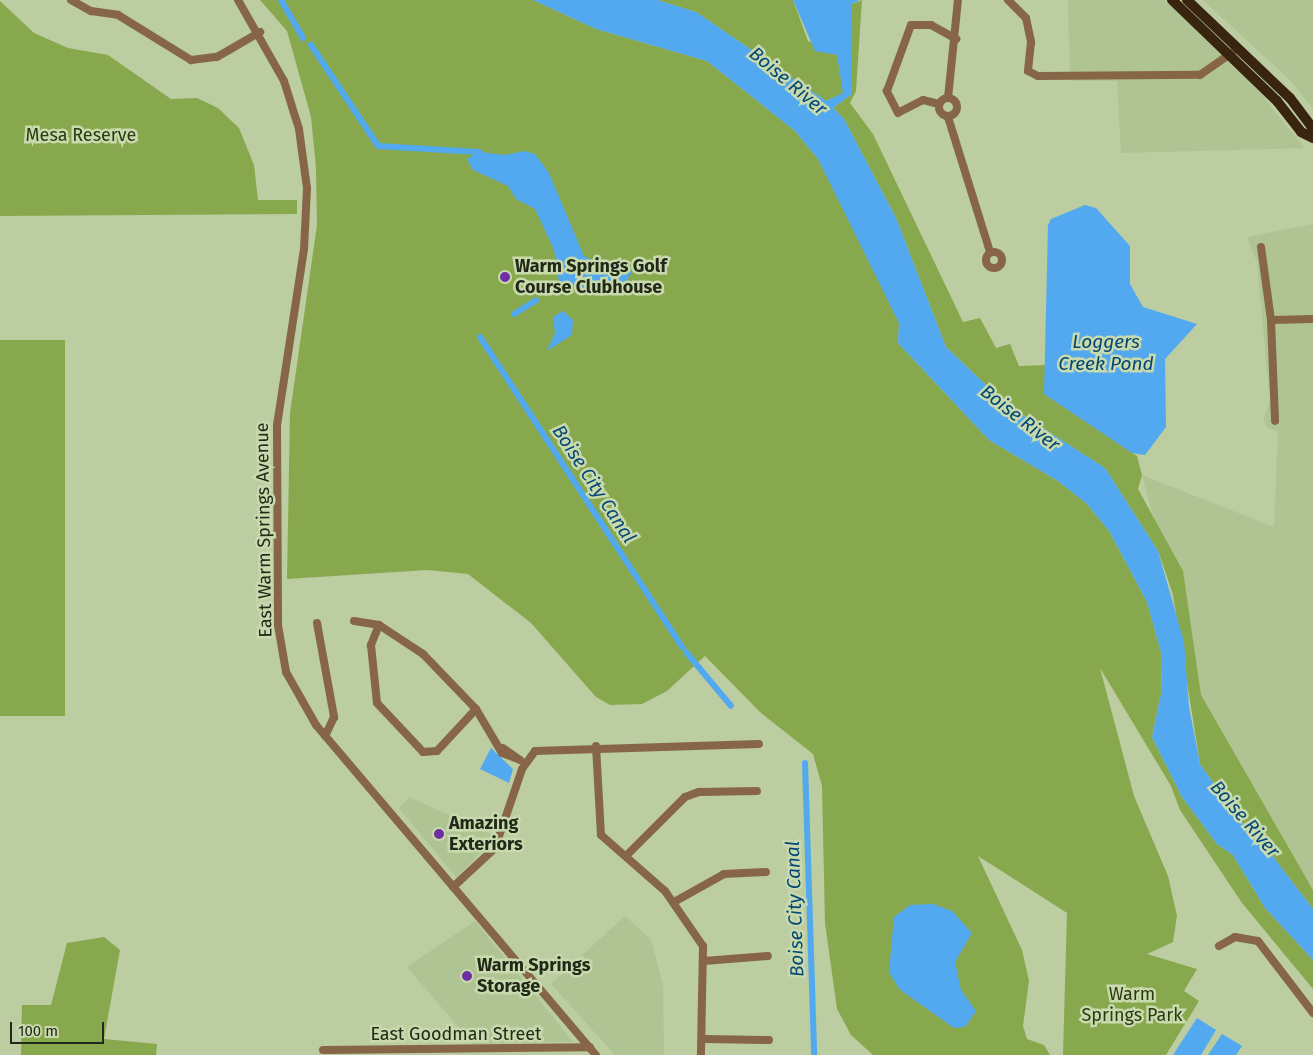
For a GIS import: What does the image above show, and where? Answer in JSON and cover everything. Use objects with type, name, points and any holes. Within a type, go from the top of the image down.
[{"type":"main road","points":[[1172,0],[1227,56],[1278,101],[1301,132],[1312,137],[1312,127],[1290,98],[1187,0]]},
{"type":"street","points":[[70,0],[91,12],[124,17],[191,60],[217,57],[260,32]]},
{"type":"street","name":"East Warm Springs Avenue","points":[[238,0],[260,32],[292,103],[307,188],[304,249],[277,426],[278,625],[286,672],[299,702],[325,736],[596,1055]]},
{"type":"street","points":[[956,39],[931,25],[911,25],[887,90],[898,113],[923,100],[939,104],[948,98],[956,39],[958,0]]},
{"type":"street","points":[[1008,0],[1026,18],[1031,42],[1027,65],[1033,75],[1189,76],[1207,72],[1238,47]]},
{"type":"street","points":[[948,98],[958,108],[948,117]]},
{"type":"street","points":[[939,104],[941,113],[948,117],[990,252]]},
{"type":"street","points":[[1261,247],[1272,320],[1276,421]]},
{"type":"street","points":[[1272,320],[1313,319]]},
{"type":"street","points":[[354,621],[379,624],[440,669],[476,709],[508,758],[523,762]]},
{"type":"street","points":[[317,623],[334,717],[325,736]]},
{"type":"street","points":[[379,624],[371,645],[377,703],[424,752],[430,754],[476,709]]},
{"type":"street","points":[[453,887],[495,848],[523,762],[541,748],[759,744]]},
{"type":"street","points":[[596,746],[599,830],[674,902],[700,940],[704,961],[704,1039],[701,1055]]},
{"type":"street","points":[[626,856],[685,797],[699,792],[757,791]]},
{"type":"street","points":[[674,902],[724,874],[766,872]]},
{"type":"street","points":[[1218,946],[1235,937],[1258,941],[1313,1013]]},
{"type":"street","points":[[704,961],[768,956]]},
{"type":"street","points":[[704,1039],[768,1040]]},
{"type":"street","name":"East Goodman Street","points":[[323,1050],[590,1048]]},
{"type":"shaded area","points":[[1068,0],[1165,0],[1259,92],[1305,148],[1121,153],[1117,81],[1070,81]]},
{"type":"shaded area","points":[[1203,0],[1313,0],[1313,109],[1290,80]]},
{"type":"shaded area","points":[[1313,224],[1313,888],[1205,763],[1163,553],[1142,475],[1274,527],[1278,432],[1267,427],[1263,420],[1270,402],[1257,262],[1247,237]]},
{"type":"shaded area","points":[[409,797],[495,836],[457,878],[399,808]]},
{"type":"shaded area","name":"Warm Springs Storage","points":[[625,916],[651,940],[663,985],[664,1055],[615,1055],[551,984]]},
{"type":"shaded area","name":"Warm Springs Storage","points":[[475,921],[573,1042],[473,1044],[407,967]]},
{"type":"green space","name":"Warm Springs Park","points":[[260,0],[533,0],[596,29],[707,61],[795,131],[818,159],[846,209],[899,323],[898,343],[989,440],[1058,481],[1086,503],[1109,531],[1147,602],[1162,656],[1161,694],[1152,737],[1182,797],[1217,844],[1233,855],[1265,908],[1313,960],[1313,989],[1242,903],[1180,810],[1171,786],[1100,668],[1134,796],[1168,876],[1177,916],[1173,942],[1147,954],[1197,969],[1184,991],[1199,1001],[1166,1055],[1063,1055],[1067,913],[978,856],[1022,950],[1029,981],[1023,1026],[1027,1039],[1044,1045],[1050,1055],[873,1055],[851,1035],[837,1009],[825,923],[822,786],[813,754],[761,713],[705,656],[667,691],[642,704],[610,705],[596,697],[531,623],[468,574],[427,570],[287,579],[290,413],[317,225],[316,168],[311,117],[287,31]]},
{"type":"green space","points":[[657,0],[793,0],[808,41],[837,55],[844,93],[826,101],[696,12]]},
{"type":"green space","points":[[862,0],[856,91],[850,103],[873,134],[963,322],[980,318],[996,348],[1010,344],[1019,366],[1048,365],[1045,394],[1137,456],[1142,475],[1138,489],[1183,571],[1201,695],[1313,890],[1313,909],[1258,837],[1239,820],[1200,764],[1173,594],[1158,551],[1105,468],[1007,405],[946,347],[896,218],[844,119],[833,108],[852,94],[852,4]]},
{"type":"green space","name":"Mesa Reserve","points":[[0,1],[34,33],[68,48],[108,55],[171,99],[197,98],[218,108],[239,128],[254,165],[258,200],[297,200],[297,214],[0,216]]},
{"type":"green space","points":[[0,340],[65,340],[65,716],[0,716]]},
{"type":"green space","points":[[104,937],[120,950],[104,1039],[157,1044],[156,1055],[21,1055],[22,1005],[51,1005],[67,943]]},
{"type":"water","name":"Boise River","points":[[533,0],[657,0],[696,12],[826,101],[843,93],[837,55],[815,51],[793,0],[860,0],[852,4],[852,94],[833,108],[844,119],[896,218],[946,347],[1007,405],[1105,468],[1158,551],[1184,642],[1189,707],[1200,764],[1239,820],[1258,837],[1313,909],[1313,960],[1265,908],[1233,855],[1217,844],[1182,797],[1152,737],[1161,694],[1162,656],[1147,602],[1109,531],[1087,504],[1058,481],[989,440],[898,343],[899,323],[818,159],[795,131],[707,61],[596,29]]},
{"type":"water","points":[[524,151],[535,154],[549,173],[584,256],[600,264],[624,266],[632,272],[626,281],[606,294],[559,283],[554,250],[535,209],[516,199],[508,186],[473,170],[467,159],[479,152],[506,155]]},
{"type":"water","name":"Loggers Creek Pond","points":[[1085,205],[1096,208],[1130,246],[1130,284],[1143,307],[1197,324],[1165,359],[1166,427],[1145,455],[1132,453],[1044,394],[1048,225],[1051,219]]},
{"type":"water","points":[[563,311],[573,320],[572,335],[547,351],[555,333],[553,317]]},
{"type":"water","points":[[491,748],[513,769],[509,783],[480,769]]},
{"type":"water","points":[[933,904],[952,911],[972,933],[955,962],[961,990],[976,1011],[965,1027],[954,1028],[899,989],[889,972],[894,917],[910,905]]},
{"type":"water","points":[[1197,1018],[1216,1030],[1201,1055],[1173,1055]]},
{"type":"water","points":[[1222,1034],[1242,1046],[1236,1055],[1208,1055]]},
{"type":"waterway","name":"Boise City Canal","points":[[281,0],[303,38]]},
{"type":"waterway","name":"Boise City Canal","points":[[311,45],[378,146],[479,152],[484,156]]},
{"type":"waterway","name":"Boise City Canal","points":[[514,314],[536,300]]},
{"type":"waterway","name":"Boise City Canal","points":[[480,337],[682,647]]},
{"type":"waterway","name":"Boise City Canal","points":[[686,652],[731,706]]},
{"type":"waterway","name":"Boise City Canal","points":[[805,763],[814,1055]]},
{"type":"place","name":"Warm Springs Golf Course Clubhouse","points":[[505,277]]},
{"type":"place","name":"Amazing Exteriors","points":[[439,834]]},
{"type":"place","name":"Warm Springs Storage","points":[[467,976]]}]
